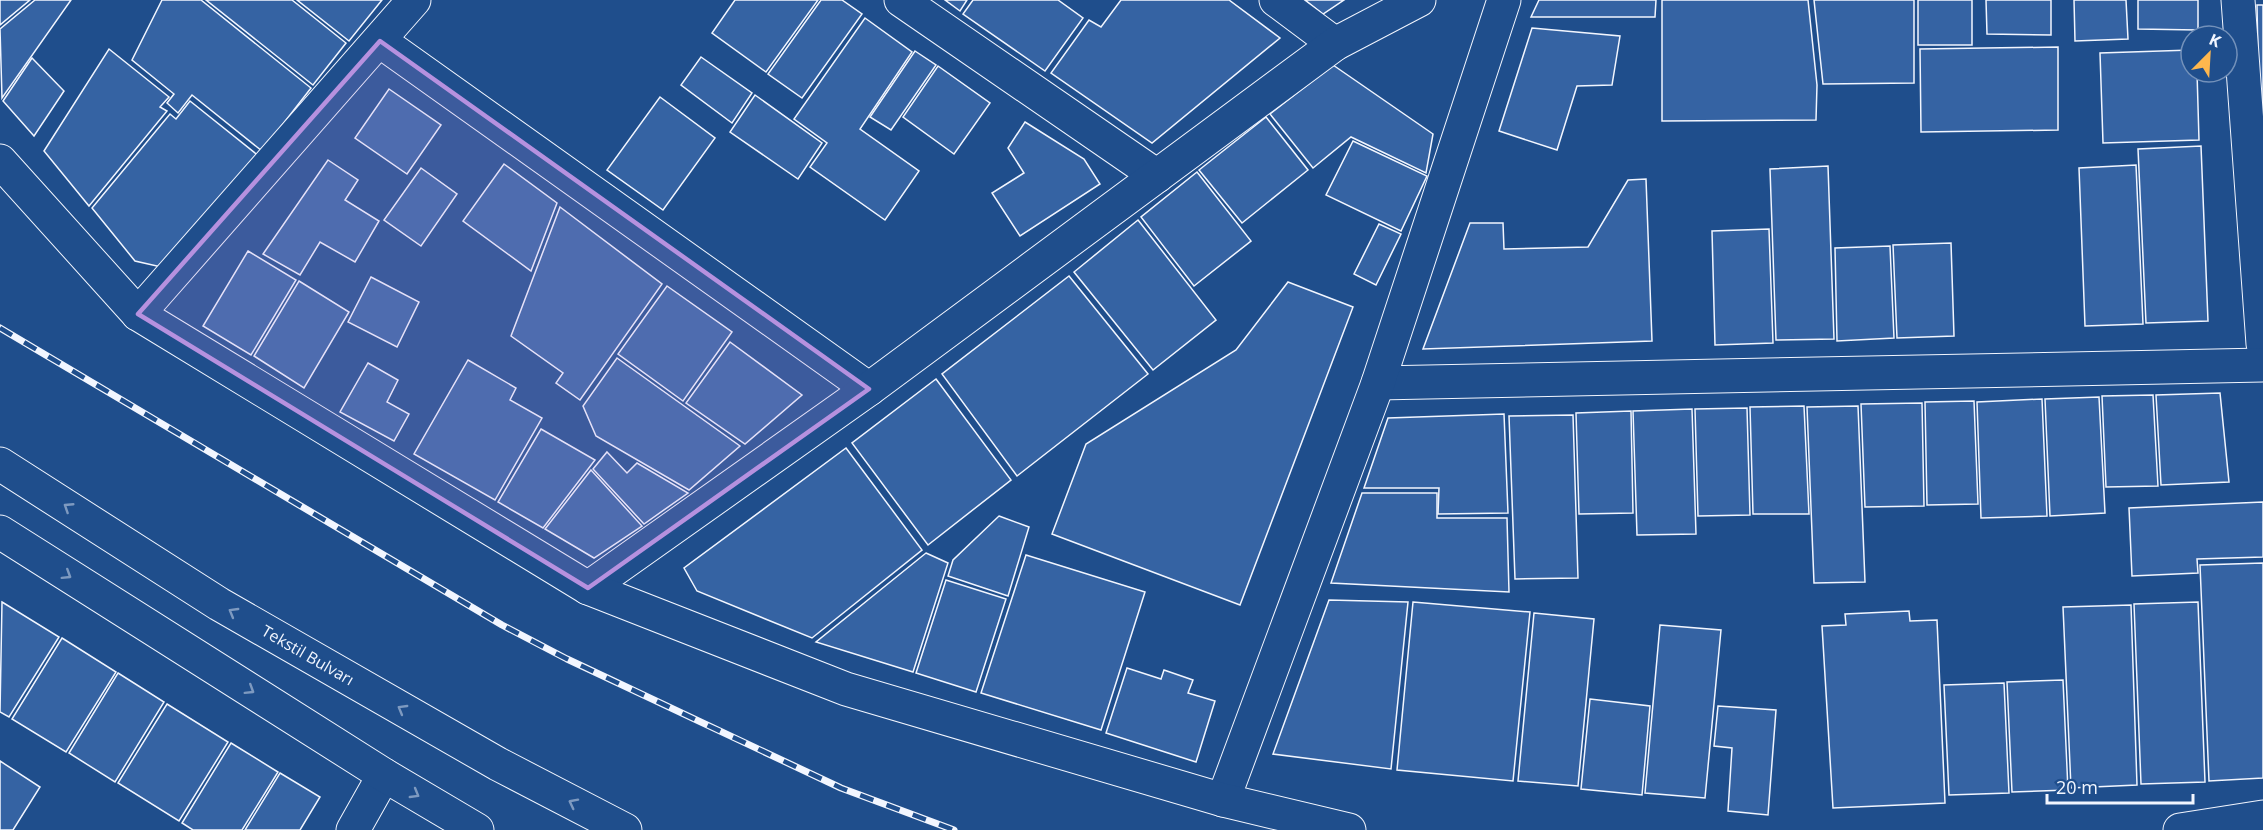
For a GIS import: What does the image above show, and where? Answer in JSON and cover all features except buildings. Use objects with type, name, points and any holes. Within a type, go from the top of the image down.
[{"type":"street","points":[[138,314],[414,0]]},
{"type":"street","points":[[901,0],[1156,176]]},
{"type":"street","points":[[1276,0],[1335,44]]},
{"type":"street","points":[[588,588],[868,390],[1335,44],[1419,0]]},
{"type":"street","points":[[1223,800],[1378,382],[1504,0]]},
{"type":"street","points":[[2238,0],[2263,344]]},
{"type":"street","points":[[380,41],[868,390]]},
{"type":"street","points":[[0,161],[138,314],[588,588],[846,689],[1223,800],[1349,830]]},
{"type":"street","points":[[1378,382],[2263,365]]},
{"type":"street","name":"Tekstil Bulvarı","points":[[0,464],[219,604],[498,764],[625,830]]},
{"type":"street","points":[[0,532],[384,775],[477,830]]},
{"type":"street","points":[[353,830],[384,775]]},
{"type":"street","points":[[2180,830],[2263,817]]},
{"type":"highlighted area","points":[[380,41],[869,389],[588,588],[138,314]]},
{"type":"railway","points":[[0,328],[502,625],[567,659],[841,788],[954,830]]}]
